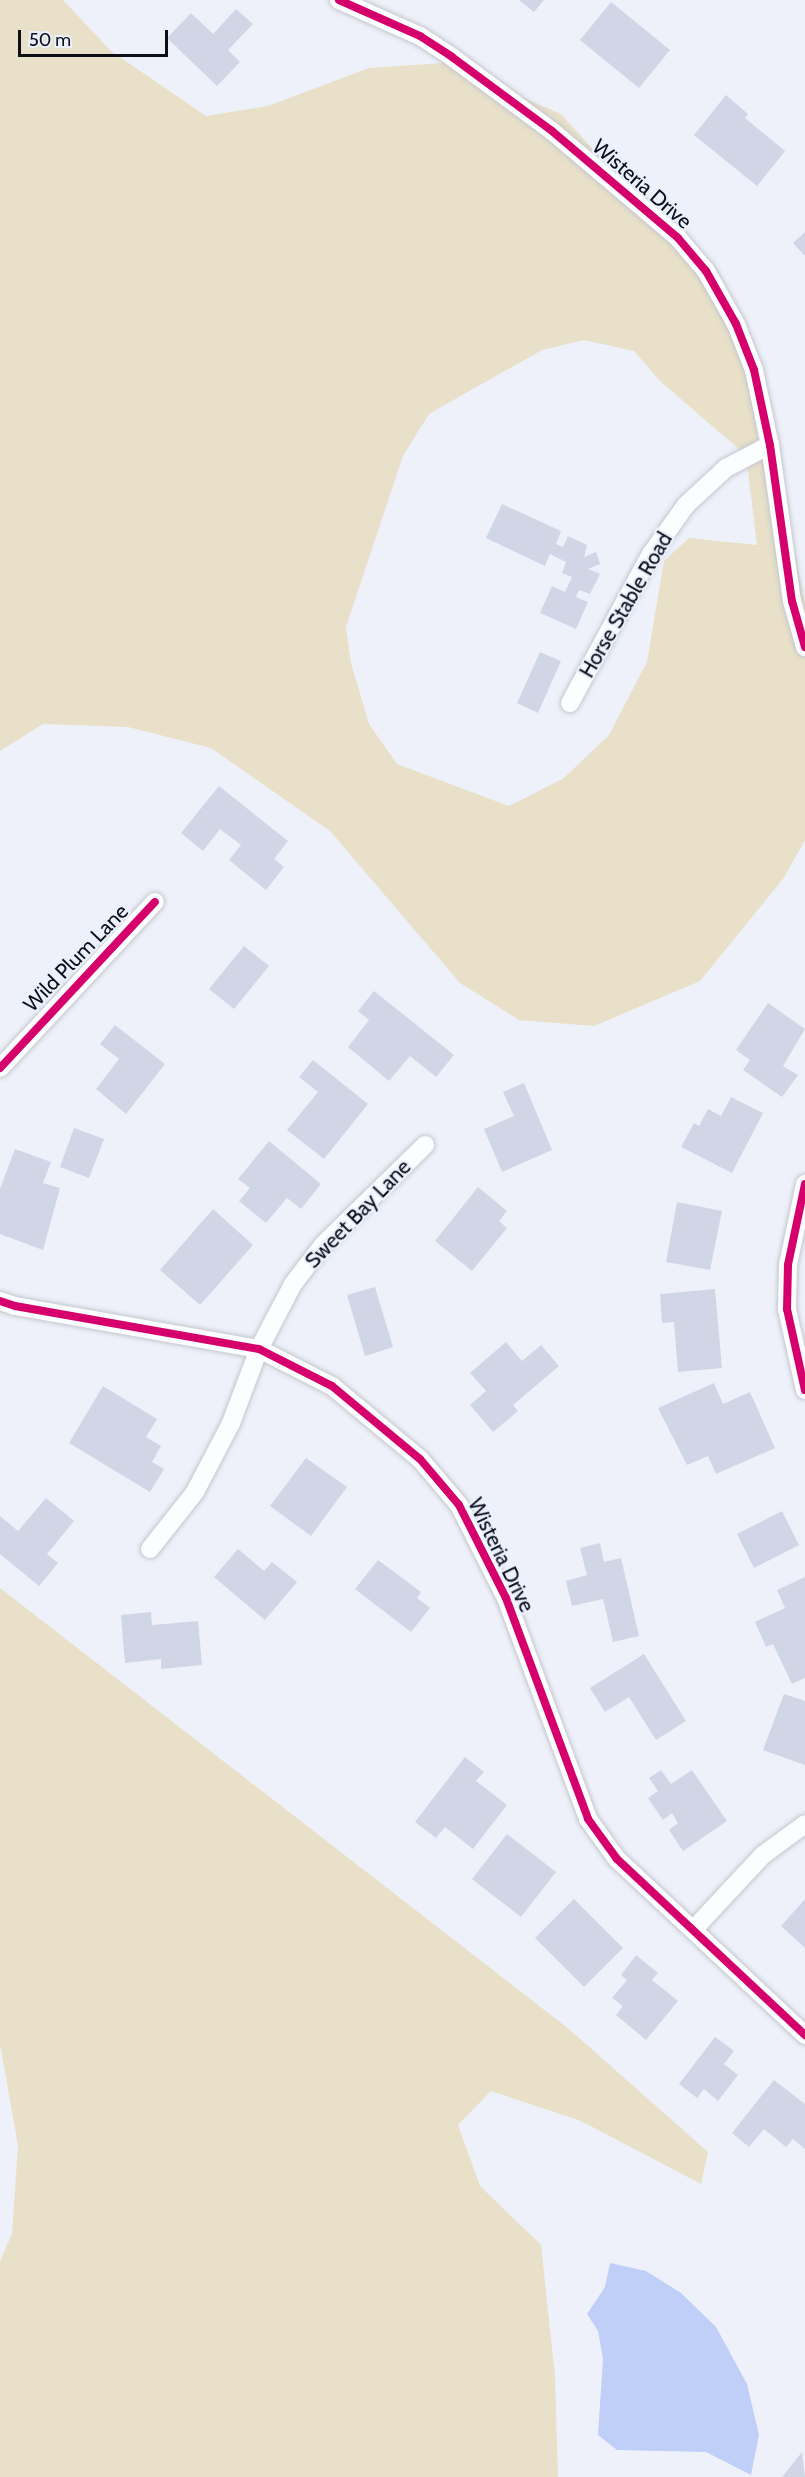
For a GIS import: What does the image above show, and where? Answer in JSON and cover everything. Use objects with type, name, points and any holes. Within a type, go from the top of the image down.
[{"type":"street","name":"Wisteria Drive","points":[[339,0],[420,36],[452,57],[552,131],[678,238],[706,271],[736,324],[754,370],[799,599],[805,647]]},
{"type":"street","name":"Horse Stable Road","points":[[570,703],[651,554],[686,505],[726,468],[770,445]]},
{"type":"street","name":"Wild Plum Lane","points":[[0,1068],[155,902]]},
{"type":"street","name":"Sweet Bay Lane","points":[[150,1549],[195,1492],[231,1423],[259,1349],[293,1284],[323,1245],[425,1145]]},
{"type":"street","points":[[805,1184],[788,1265],[787,1309],[805,1390]]},
{"type":"street","name":"Wisteria Drive","points":[[0,1300],[15,1306],[259,1349],[332,1386],[369,1414],[420,1459],[459,1505],[506,1599],[588,1819],[617,1859],[805,2035]]},
{"type":"street","points":[[693,1930],[763,1855],[805,1824]]},
{"type":"shaded area","points":[[0,0],[63,0],[111,51],[206,116],[268,106],[369,68],[444,63],[561,114],[702,270],[751,337],[805,602],[805,840],[783,879],[700,981],[594,1026],[519,1020],[460,983],[330,831],[211,748],[128,727],[43,724],[0,751]],"holes":[[[584,340],[634,351],[661,382],[746,455],[757,545],[689,538],[664,561],[647,662],[609,735],[564,778],[509,806],[397,764],[369,724],[351,663],[346,627],[403,456],[429,414],[542,350]]]},
{"type":"shaded area","points":[[0,1588],[569,2029],[708,2152],[701,2184],[581,2121],[491,2091],[458,2125],[480,2186],[541,2245],[555,2376],[558,2477],[0,2477],[0,2261],[12,2234],[18,2146],[0,2044]]},
{"type":"water","points":[[610,2263],[646,2271],[681,2293],[716,2327],[747,2384],[759,2435],[751,2475],[706,2452],[617,2450],[598,2435],[603,2359],[598,2331],[587,2314],[605,2287]]},
{"type":"building","points":[[519,0],[544,0],[534,12]]},
{"type":"building","points":[[611,2],[670,50],[639,88],[580,40]]},
{"type":"building","points":[[236,9],[253,24],[228,50],[240,62],[217,86],[167,38],[191,13],[213,34]]},
{"type":"building","points":[[726,95],[748,114],[745,118],[785,151],[757,186],[694,135]]},
{"type":"building","points":[[805,232],[805,256],[793,243]]},
{"type":"building","points":[[502,504],[561,531],[556,544],[563,547],[568,536],[587,545],[584,557],[596,552],[600,564],[588,569],[600,574],[590,594],[579,590],[576,597],[588,602],[576,629],[540,613],[552,586],[565,592],[572,577],[562,573],[566,562],[550,554],[545,566],[486,538]]},
{"type":"building","points":[[540,652],[561,661],[538,713],[517,703]]},
{"type":"building","points":[[219,786],[288,841],[274,859],[284,867],[266,890],[229,860],[241,845],[220,829],[203,851],[181,833]]},
{"type":"building","points":[[244,946],[269,966],[234,1009],[209,989]]},
{"type":"building","points":[[374,991],[454,1055],[436,1077],[410,1056],[389,1081],[348,1047],[369,1020],[358,1011]]},
{"type":"building","points":[[768,1003],[805,1029],[783,1066],[798,1075],[782,1097],[743,1070],[750,1060],[736,1050]]},
{"type":"building","points":[[115,1025],[165,1064],[126,1114],[96,1089],[119,1059],[100,1044]]},
{"type":"building","points":[[313,1060],[368,1104],[324,1159],[287,1130],[318,1092],[299,1077]]},
{"type":"building","points":[[524,1083],[552,1150],[502,1172],[484,1129],[514,1116],[503,1092]]},
{"type":"building","points":[[731,1097],[763,1113],[732,1173],[681,1147],[694,1123],[699,1126],[708,1109],[721,1116]]},
{"type":"building","points":[[74,1128],[104,1139],[89,1178],[60,1167]]},
{"type":"building","points":[[269,1141],[321,1184],[301,1209],[287,1198],[266,1223],[239,1201],[250,1188],[238,1179]]},
{"type":"building","points":[[15,1149],[51,1162],[43,1183],[60,1188],[43,1250],[0,1234],[0,1189]]},
{"type":"building","points":[[478,1187],[507,1211],[499,1221],[507,1228],[472,1271],[435,1241]]},
{"type":"building","points":[[677,1202],[722,1211],[710,1270],[666,1262]]},
{"type":"building","points":[[213,1209],[253,1245],[200,1305],[160,1270]]},
{"type":"building","points":[[375,1287],[393,1347],[365,1356],[347,1295]]},
{"type":"building","points":[[715,1289],[722,1368],[678,1372],[674,1322],[662,1323],[660,1294]]},
{"type":"building","points":[[506,1342],[522,1361],[541,1345],[559,1366],[513,1405],[518,1411],[493,1432],[470,1405],[486,1391],[470,1373]]},
{"type":"building","points":[[714,1383],[723,1404],[750,1392],[775,1448],[716,1474],[708,1456],[687,1465],[658,1408]]},
{"type":"building","points":[[103,1386],[157,1419],[146,1437],[161,1446],[152,1462],[164,1469],[150,1492],[69,1443]]},
{"type":"building","points":[[306,1458],[347,1487],[311,1536],[270,1506]]},
{"type":"building","points":[[46,1498],[74,1521],[47,1554],[58,1563],[39,1586],[0,1554],[0,1516],[18,1531]]},
{"type":"building","points":[[782,1511],[799,1545],[754,1568],[737,1534]]},
{"type":"building","points":[[600,1543],[604,1562],[621,1558],[639,1636],[613,1642],[603,1599],[572,1606],[566,1581],[587,1575],[580,1548]]},
{"type":"building","points":[[238,1549],[264,1571],[272,1562],[297,1582],[265,1620],[214,1577]]},
{"type":"building","points":[[378,1560],[421,1592],[417,1598],[430,1608],[411,1632],[355,1589]]},
{"type":"building","points":[[805,1577],[805,1678],[792,1684],[773,1644],[766,1647],[755,1622],[785,1608],[777,1590]]},
{"type":"building","points":[[151,1612],[152,1625],[198,1621],[202,1665],[161,1669],[161,1659],[125,1663],[121,1615]]},
{"type":"building","points":[[644,1654],[686,1721],[656,1740],[629,1697],[605,1712],[590,1688]]},
{"type":"building","points":[[784,1694],[805,1701],[805,1765],[763,1750]]},
{"type":"building","points":[[465,1757],[484,1772],[476,1781],[507,1805],[473,1849],[445,1827],[436,1838],[415,1822]]},
{"type":"building","points":[[661,1770],[671,1784],[692,1770],[727,1821],[683,1851],[669,1830],[678,1823],[672,1813],[663,1820],[648,1798],[658,1791],[649,1778]]},
{"type":"building","points":[[507,1834],[556,1872],[521,1917],[472,1879]]},
{"type":"building","points":[[574,1899],[623,1948],[584,1987],[535,1938]]},
{"type":"building","points":[[805,1899],[805,1948],[781,1926]]},
{"type":"building","points":[[636,1955],[658,1973],[652,1980],[678,2001],[646,2040],[616,2015],[623,2006],[612,1998],[627,1980],[621,1975]]},
{"type":"building","points":[[715,2037],[734,2051],[724,2064],[738,2075],[718,2101],[704,2089],[697,2098],[679,2084]]},
{"type":"building","points":[[774,2080],[805,2104],[805,2149],[793,2139],[786,2147],[764,2129],[749,2147],[732,2133]]},
{"type":"building","points":[[802,2452],[805,2477],[782,2477]]},
{"type":"cycle path","points":[[339,0],[420,36],[452,57],[552,131],[678,238],[706,271],[736,324],[754,370],[770,445],[792,601],[805,647]]},
{"type":"cycle path","points":[[0,1068],[155,902]]},
{"type":"cycle path","points":[[805,1184],[788,1265],[787,1309],[805,1390]]},
{"type":"cycle path","points":[[0,1301],[15,1306],[259,1349],[332,1386],[420,1459],[459,1505],[506,1598],[588,1819],[617,1859],[805,2035]]}]
